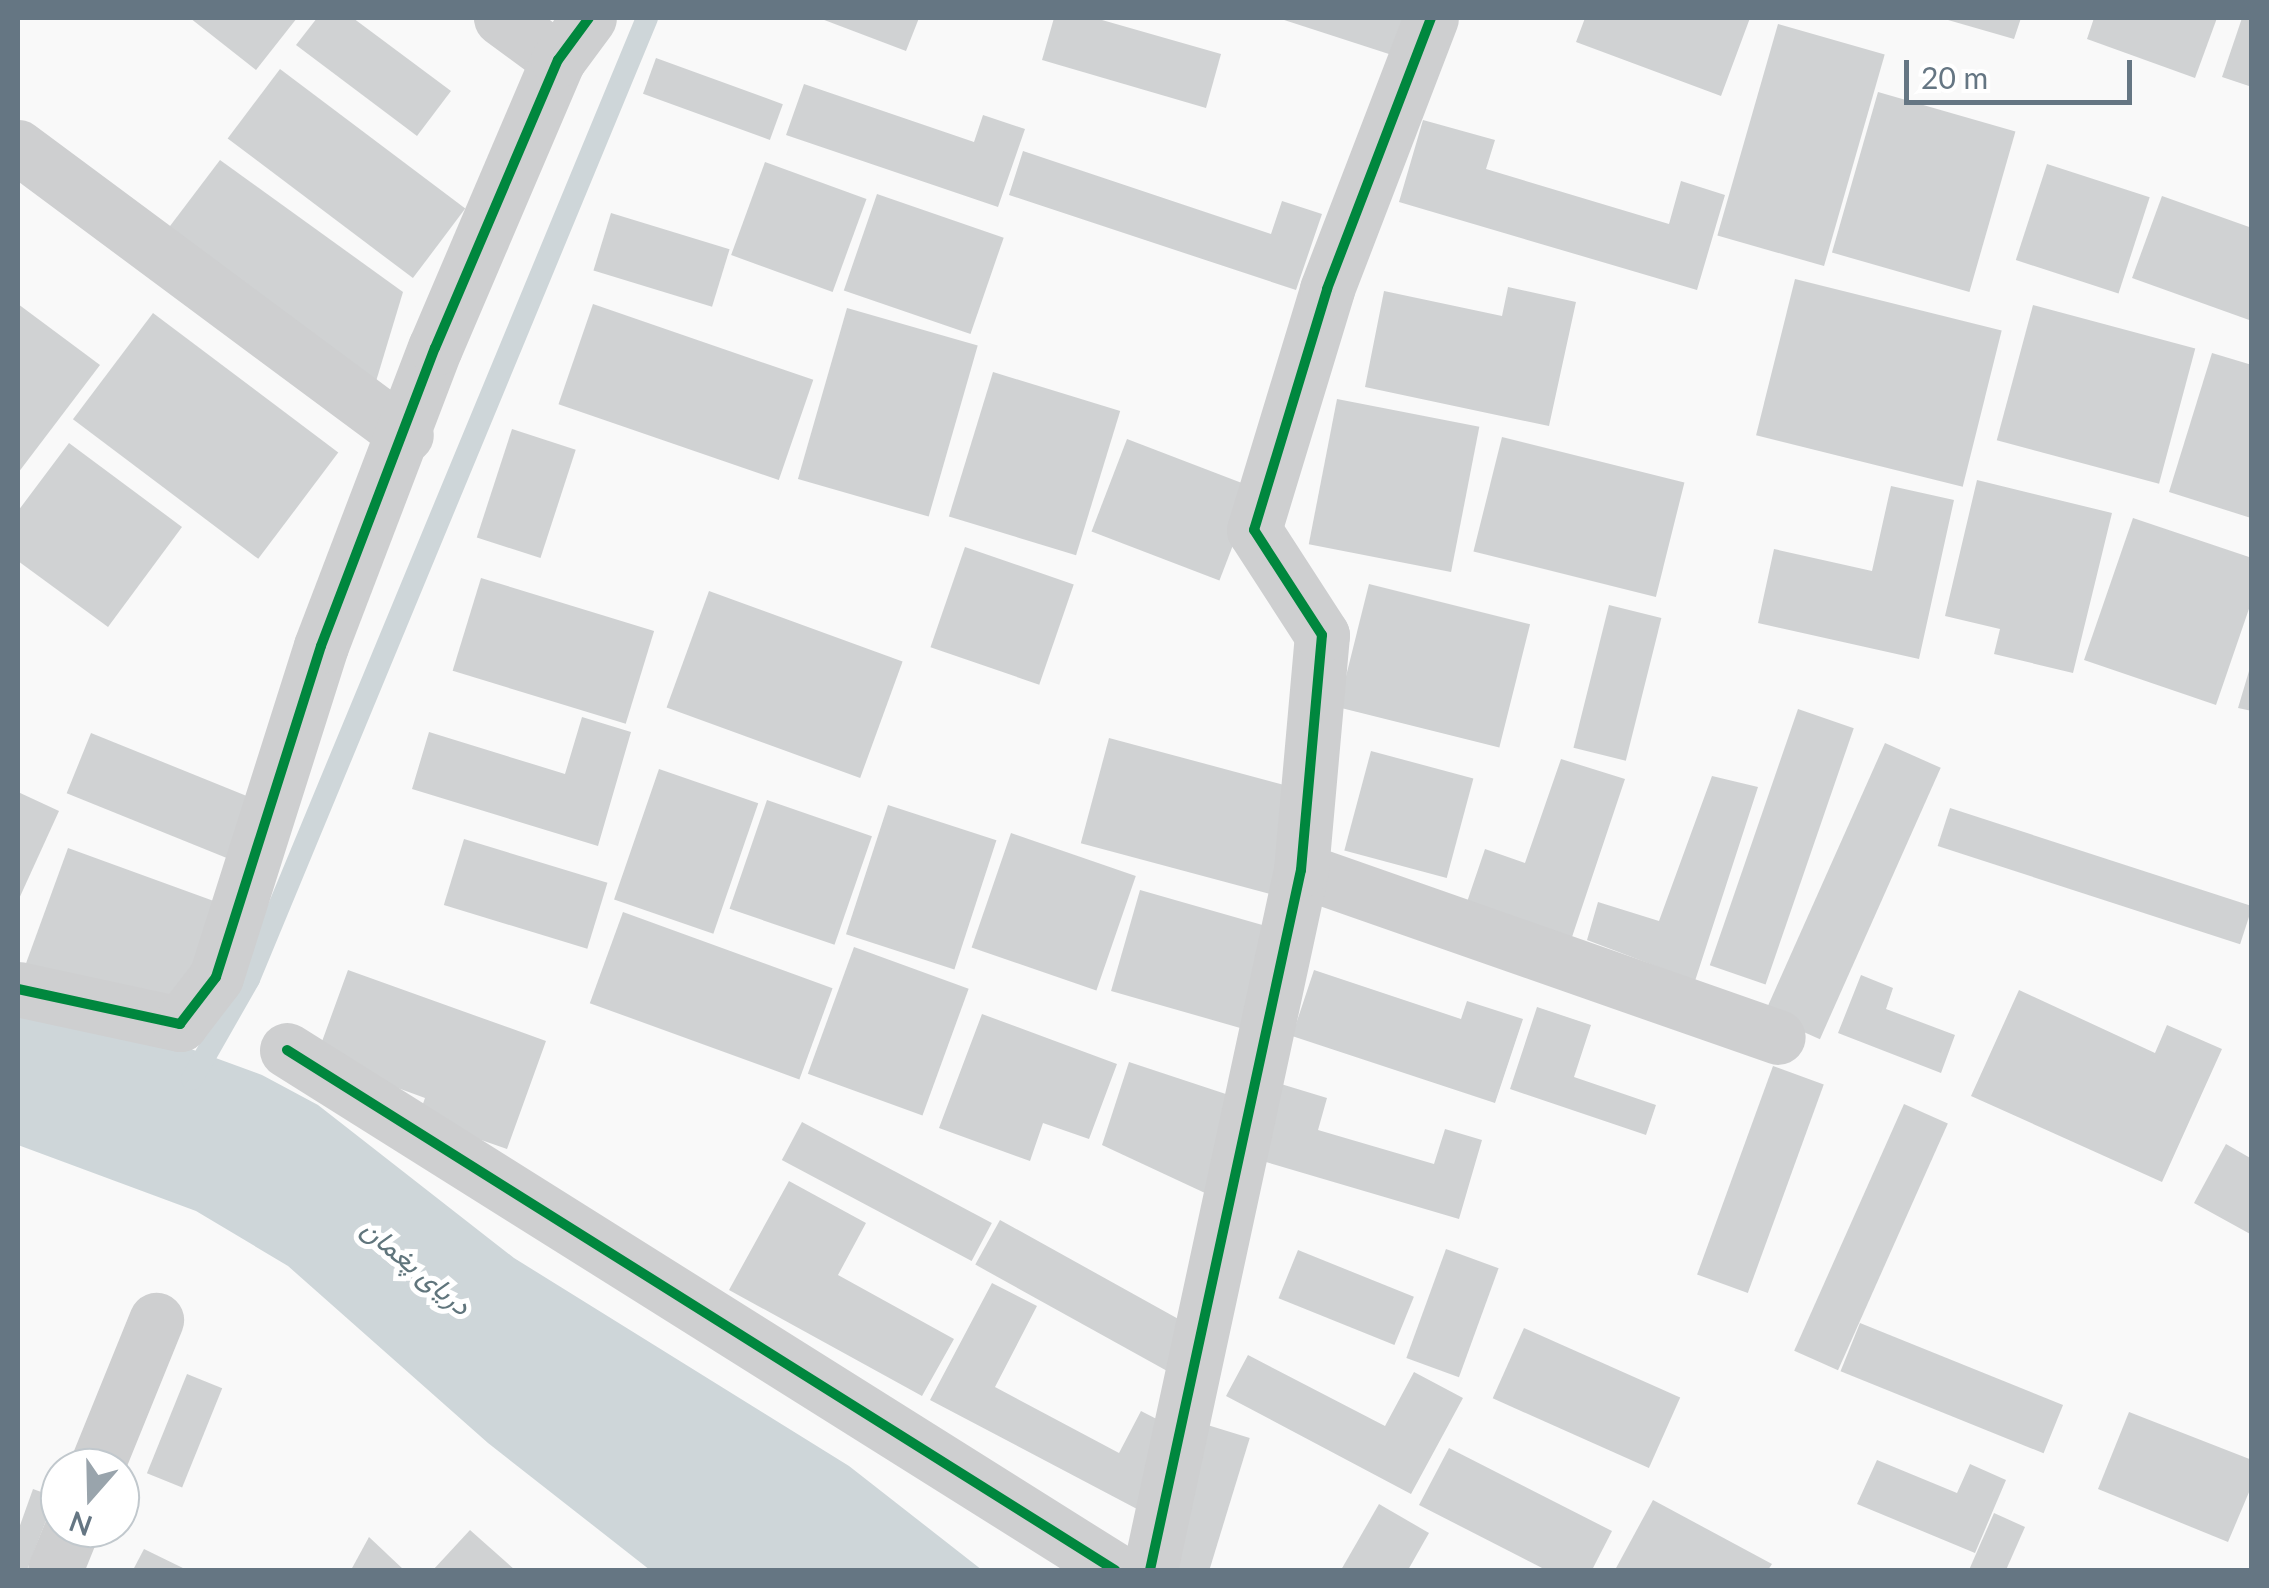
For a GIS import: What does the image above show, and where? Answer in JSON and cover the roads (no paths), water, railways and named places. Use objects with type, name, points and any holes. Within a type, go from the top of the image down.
[{"type":"street","points":[[18,989],[180,1024],[216,978],[321,646],[406,435],[436,348],[573,39],[501,18]]},
{"type":"street","points":[[1150,1570],[1301,870],[1322,635],[1254,530],[1327,289],[1431,18]]},
{"type":"street","points":[[18,147],[406,435]]},
{"type":"street","points":[[1301,870],[1778,1036]]},
{"type":"street","points":[[288,1050],[1115,1570]]},
{"type":"street","points":[[104,1448],[156,1320]]},
{"type":"water","name":"دریای پغمان","points":[[18,1012],[150,1034],[262,1075],[318,1105],[514,1258],[849,1466],[982,1570],[650,1570],[488,1443],[288,1266],[196,1211],[18,1145]]},
{"type":"waterway","points":[[192,1079],[249,979],[647,18]]}]
